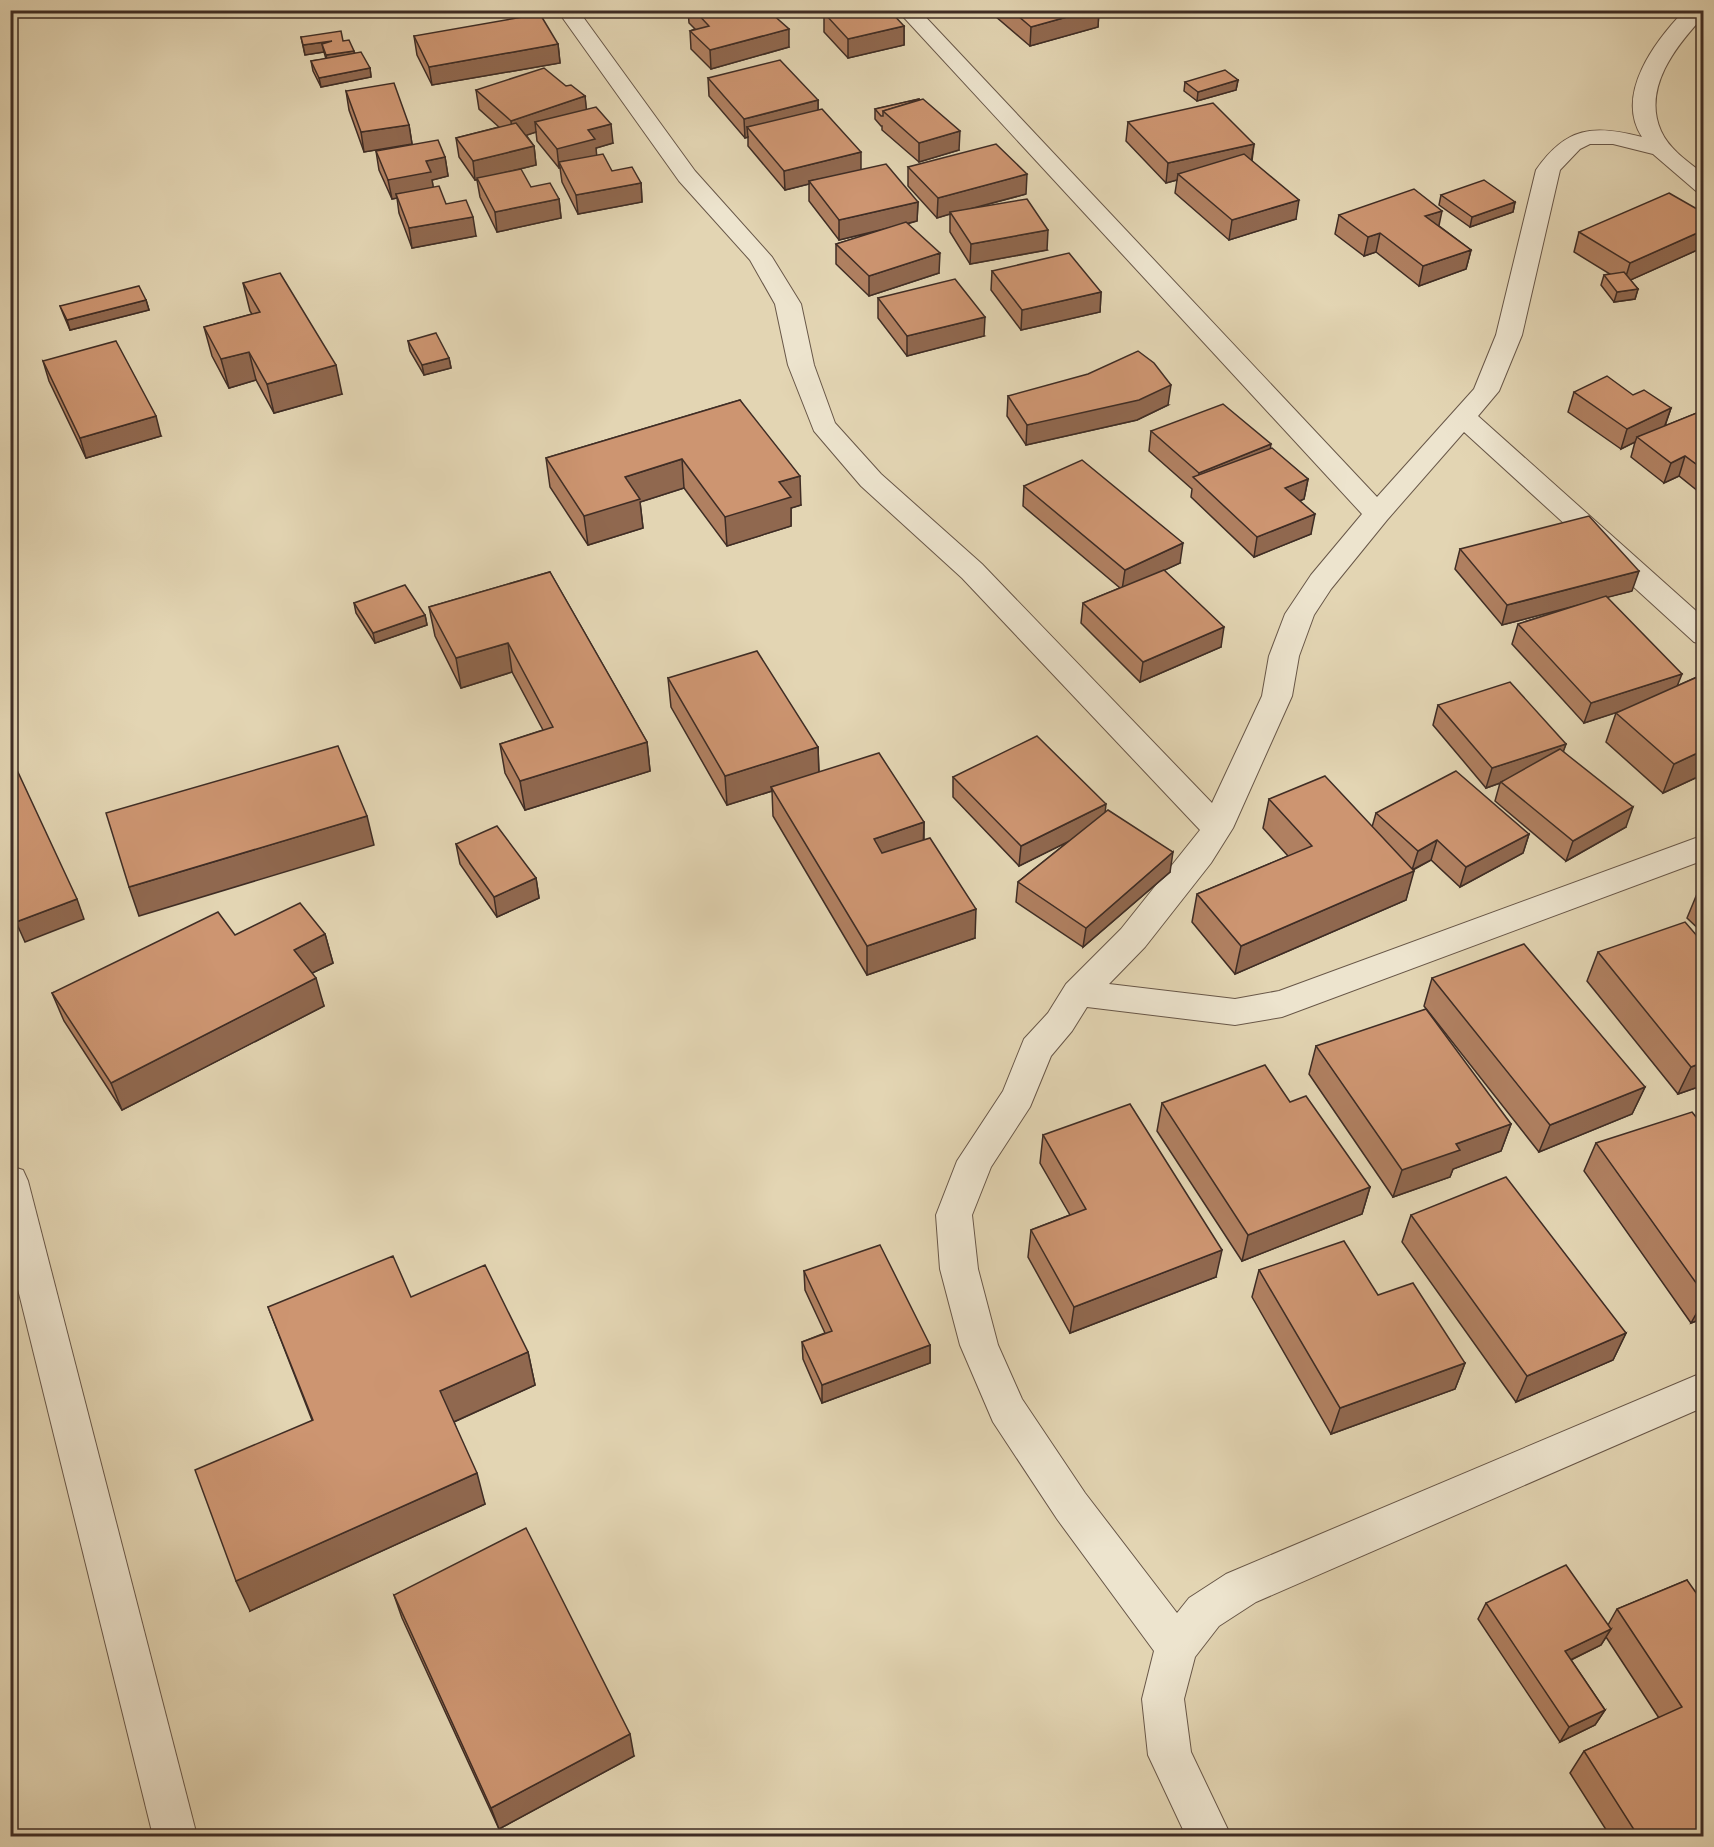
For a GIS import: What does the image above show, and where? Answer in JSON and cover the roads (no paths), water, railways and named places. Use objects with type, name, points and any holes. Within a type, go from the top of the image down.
[{"type":"street","points":[[567,10],[687,176],[760,257],[788,304],[801,365],[823,425],[871,480],[972,571],[1217,828]]},
{"type":"street","points":[[907,10],[1377,514]]},
{"type":"street","points":[[1697,10],[1680,27],[1649,74],[1643,98],[1646,123],[1661,149],[1704,186]]},
{"type":"street","points":[[1176,1647],[1071,1506],[1007,1410],[979,1345],[959,1269],[954,1215],[975,1161],[1018,1097],[1036,1049],[1059,1022],[1078,993],[1133,938],[1200,855],[1217,828],[1277,696],[1284,656],[1300,614],[1321,582],[1377,514],[1486,391],[1509,336],[1548,170],[1557,154],[1572,141],[1596,136],[1661,149]]},
{"type":"street","points":[[1464,418],[1704,634]]},
{"type":"street","points":[[1078,993],[1235,1012],[1282,1004],[1704,847]]},
{"type":"street","points":[[10,1181],[175,1836]]},
{"type":"street","points":[[1209,1836],[1170,1755],[1163,1700],[1176,1647],[1204,1612],[1241,1588],[1704,1389]]}]
